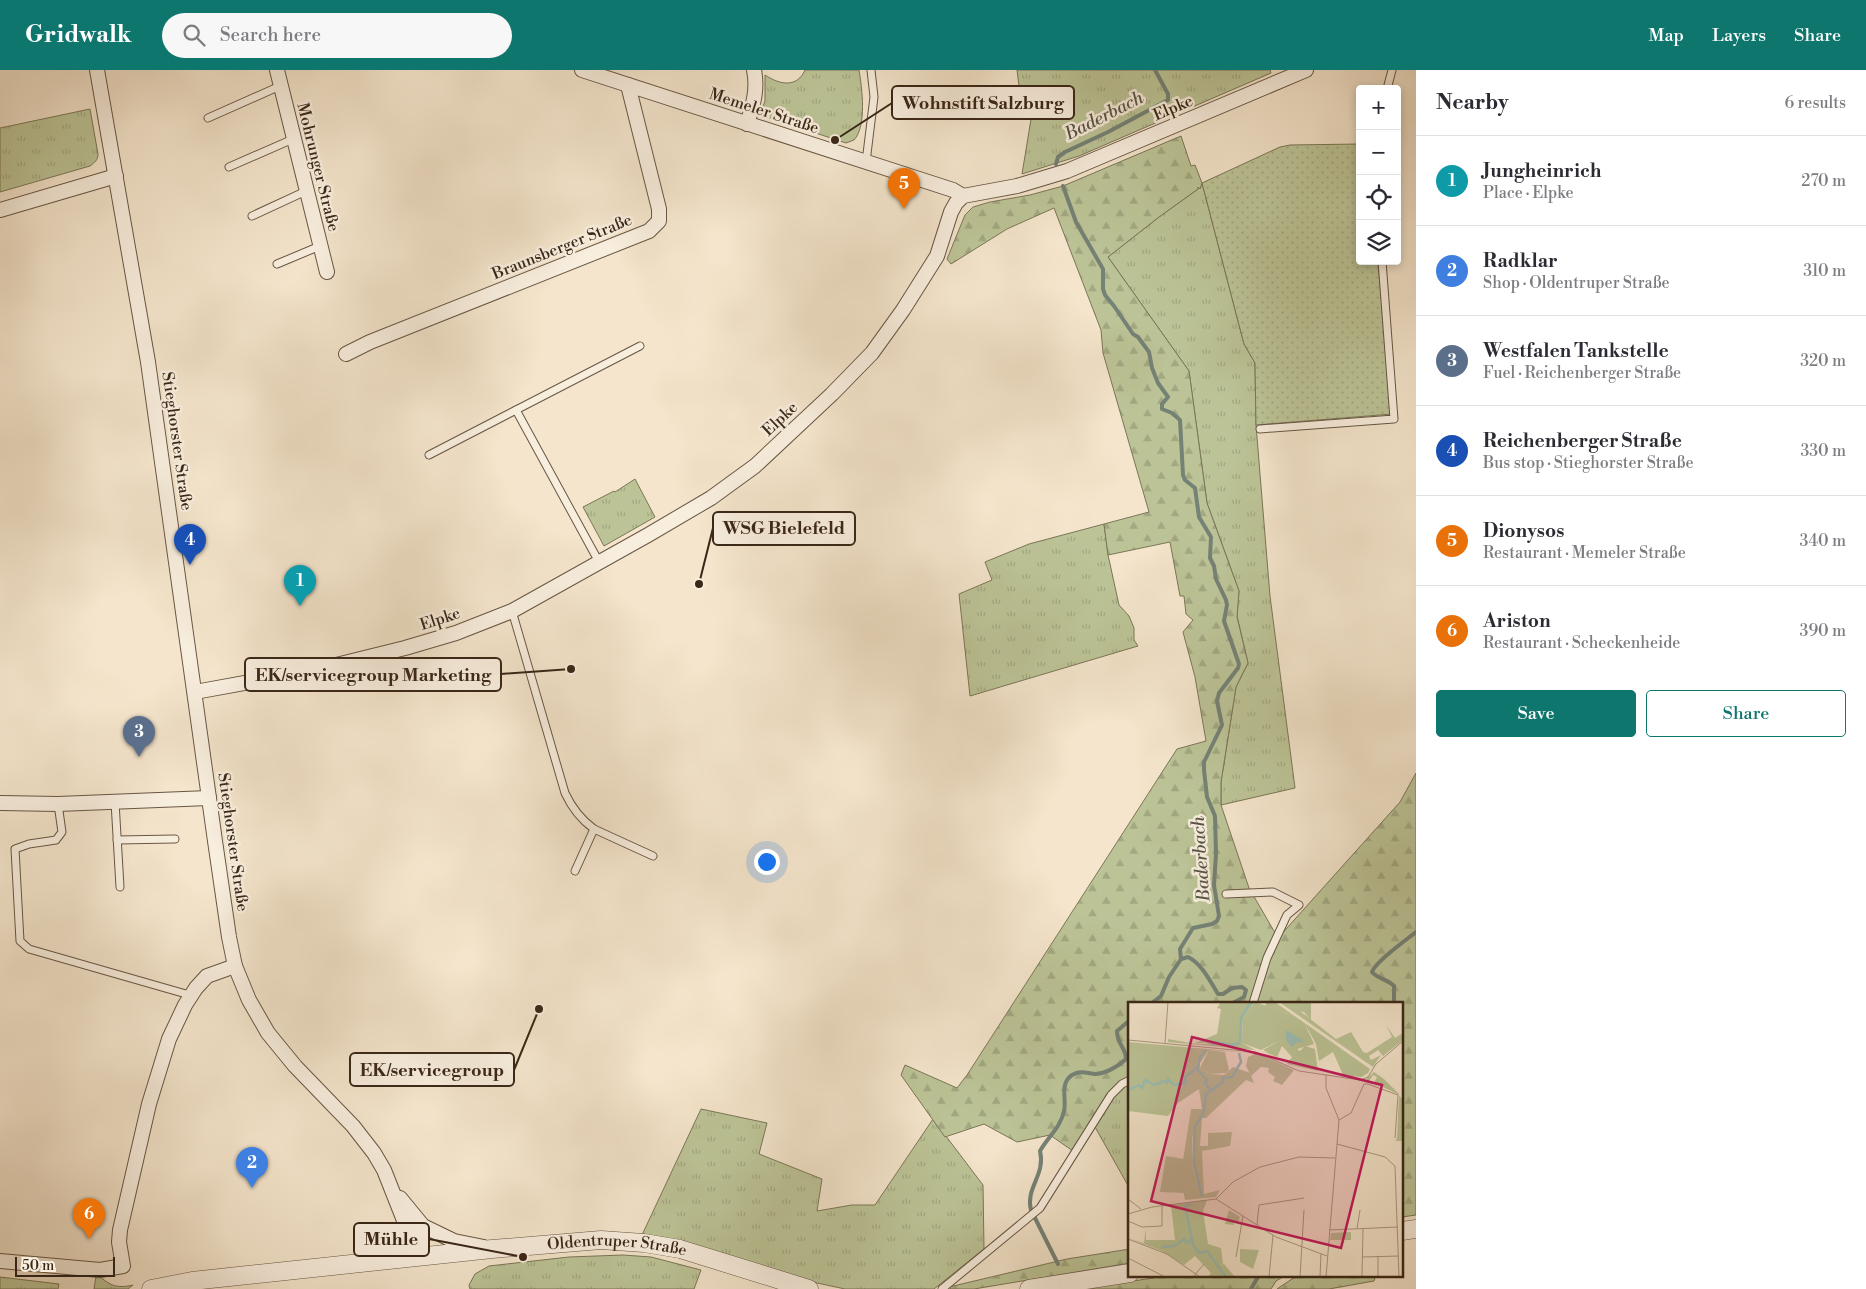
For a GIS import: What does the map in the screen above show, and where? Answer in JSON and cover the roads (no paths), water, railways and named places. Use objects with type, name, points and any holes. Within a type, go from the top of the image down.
[{"type":"street","name":"Stieghorster Straße","points":[[97,70],[148,362],[229,937],[236,966],[249,1000],[268,1033],[294,1066],[347,1120],[366,1143],[384,1170],[394,1191],[405,1223],[410,1257]]},
{"type":"street","name":"Mohrunger Straße","points":[[276,70],[327,272]]},
{"type":"street","name":"Memeler Straße","points":[[582,70],[953,190],[963,196]]},
{"type":"street","points":[[747,124],[756,96],[754,70]]},
{"type":"street","name":"Elpke","points":[[195,692],[284,677],[405,648],[456,633],[512,611],[711,498],[755,466],[832,394],[877,346],[903,310],[937,256],[951,212],[963,196],[1017,186],[1067,171],[1306,70]]},
{"type":"street","name":"Braunsberger Straße","points":[[346,354],[370,342],[649,231],[659,221],[659,209],[628,85]]},
{"type":"street","points":[[0,210],[116,176]]},
{"type":"street","points":[[0,803],[58,804],[209,798]]},
{"type":"street","points":[[0,1260],[100,1270],[123,1266],[119,1242],[120,1230],[149,1104],[169,1039],[190,997],[207,976],[236,966]]},
{"type":"street","name":"Stieghorster Straße","points":[[394,1191],[423,1226],[454,1241],[492,1249]]},
{"type":"street","name":"Oldentruper Straße","points":[[151,1289],[192,1281],[410,1257],[601,1240],[644,1243],[680,1249],[809,1289]]},
{"type":"street","points":[[1029,1289],[1128,1273]]},
{"type":"lane","points":[[866,162],[874,97],[871,70]]},
{"type":"lane","points":[[1388,85],[1392,70]]},
{"type":"lane","points":[[208,118],[280,86]]},
{"type":"lane","points":[[229,167],[293,139]]},
{"type":"lane","points":[[252,216],[306,191]]},
{"type":"lane","points":[[277,264],[320,246]]},
{"type":"lane","points":[[1260,429],[1394,419],[1382,265]]},
{"type":"lane","points":[[429,455],[640,346]]},
{"type":"lane","points":[[516,410],[599,562]]},
{"type":"lane","points":[[512,611],[564,793],[570,804],[578,815],[594,829],[653,856]]},
{"type":"lane","points":[[115,802],[120,887]]},
{"type":"lane","points":[[58,804],[62,832],[56,840],[29,844],[15,849],[20,941],[29,949],[186,994],[190,997]]},
{"type":"lane","points":[[575,871],[594,829]]},
{"type":"lane","points":[[117,840],[175,839]]},
{"type":"lane","points":[[1226,894],[1273,892],[1299,904],[1287,915],[1271,949],[1253,1002]]},
{"type":"lane","points":[[942,1289],[1040,1208],[1112,1094],[1128,1081]]},
{"type":"waterway","name":"Baderbach","points":[[1056,164],[1058,157],[1065,152],[1108,132],[1168,100],[1168,94],[1155,70]]},
{"type":"waterway","name":"Baderbach","points":[[1063,186],[1076,222],[1103,269],[1103,289],[1105,295],[1133,334],[1138,337],[1149,352],[1152,368],[1158,383],[1168,397],[1162,404],[1162,409],[1172,413],[1180,420],[1183,475],[1185,480],[1195,488],[1199,517],[1211,537],[1210,558],[1214,566],[1216,579],[1226,600],[1224,621],[1239,664],[1219,693],[1217,701],[1222,725],[1204,762],[1207,797],[1215,816],[1216,854],[1214,885],[1219,916],[1217,921],[1212,924],[1193,928],[1180,949],[1181,959]]},
{"type":"waterway","name":"Elpke","points":[[1394,1002],[1394,986],[1372,972],[1385,957],[1416,932]]},
{"type":"waterway","name":"Baderbach","points":[[1181,959],[1188,957],[1193,960],[1205,973],[1218,994],[1223,994],[1232,988],[1242,987],[1246,990],[1244,997],[1235,1002]]},
{"type":"waterway","points":[[1153,1002],[1161,996],[1169,977],[1181,959]]},
{"type":"waterway","points":[[1058,1264],[1031,1210],[1031,1195],[1040,1167],[1040,1151],[1062,1117],[1065,1106],[1065,1087],[1068,1079],[1078,1073],[1103,1073],[1116,1067],[1126,1059],[1125,1052],[1118,1040],[1117,1031],[1128,1022]]},
{"type":"waterway","name":"Baderbach","points":[[1251,1289],[1258,1276]]},
{"type":"place","name":"Wohnstift Salzburg","points":[[835,140]]},
{"type":"place","name":"Dionysos","points":[[904,209]]},
{"type":"place","name":"Reichenberger Straße","points":[[190,565]]},
{"type":"place","name":"WSG Bielefeld","points":[[699,584]]},
{"type":"place","name":"Jungheinrich","points":[[300,606]]},
{"type":"place","name":"EK/servicegroup Marketing","points":[[571,669]]},
{"type":"place","name":"Westfalen Tankstelle","points":[[139,757]]},
{"type":"place","name":"EK/servicegroup","points":[[539,1009]]},
{"type":"place","name":"Radklar","points":[[252,1188]]},
{"type":"place","name":"Ariston","points":[[89,1239]]},
{"type":"place","name":"Mühle","points":[[523,1257]]}]
